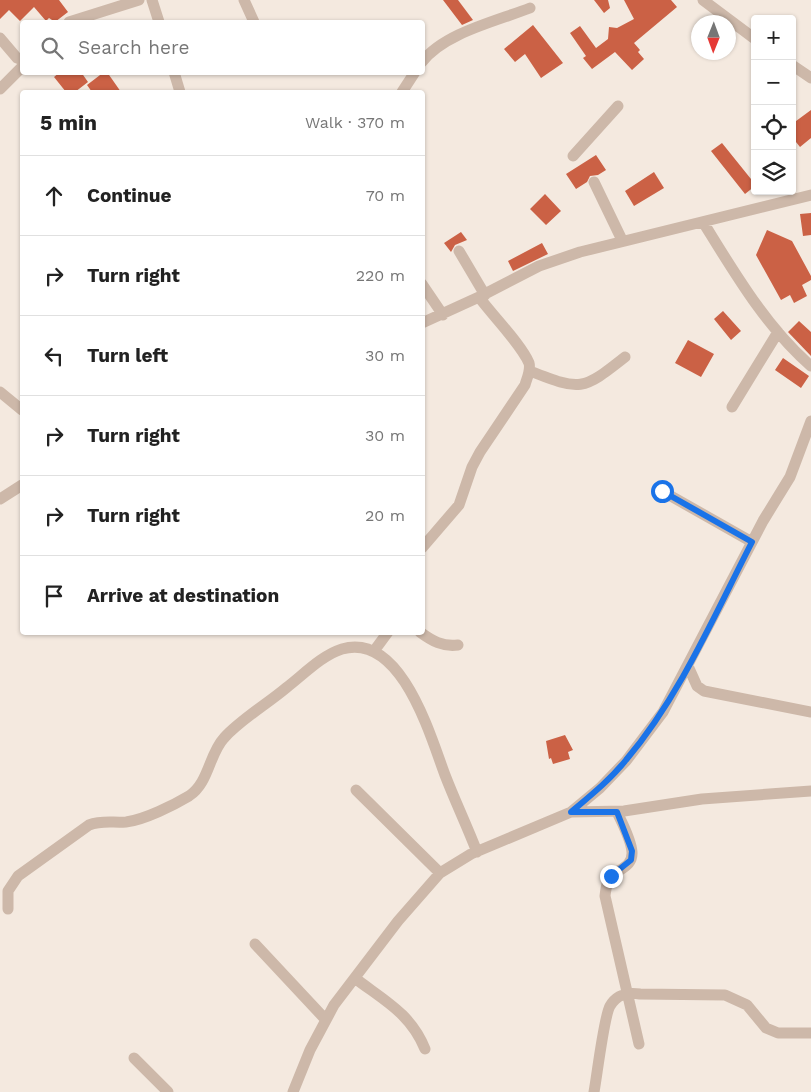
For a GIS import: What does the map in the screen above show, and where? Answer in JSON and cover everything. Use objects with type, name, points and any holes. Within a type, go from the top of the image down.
[{"type":"street","points":[[75,20],[139,0]]},
{"type":"street","points":[[152,0],[158,20]]},
{"type":"street","points":[[244,0],[253,20]]},
{"type":"street","points":[[703,0],[751,36]]},
{"type":"street","points":[[425,58],[431,50],[444,42],[530,8]]},
{"type":"street","points":[[0,38],[20,59]]},
{"type":"street","points":[[796,68],[811,78]]},
{"type":"street","points":[[0,89],[20,69]]},
{"type":"street","points":[[175,75],[179,90]]},
{"type":"street","points":[[403,90],[413,75]]},
{"type":"street","points":[[573,156],[618,106]]},
{"type":"street","points":[[594,182],[622,240]]},
{"type":"street","points":[[425,322],[482,296],[539,266],[622,240],[811,195]]},
{"type":"street","points":[[703,222],[724,256],[778,332],[794,351],[811,366]]},
{"type":"street","points":[[425,545],[459,505],[472,467],[526,386],[530,371],[529,364],[522,352],[482,296],[459,251]]},
{"type":"street","points":[[425,289],[442,315]]},
{"type":"street","points":[[732,408],[778,332]]},
{"type":"street","points":[[530,371],[556,382],[581,385],[595,381],[625,357]]},
{"type":"street","points":[[0,392],[20,408]]},
{"type":"street","points":[[293,1092],[310,1050],[334,1005],[356,979],[398,921],[440,873],[477,852],[571,812],[600,788],[626,761],[663,712],[752,542],[790,477],[811,421]]},
{"type":"street","points":[[0,499],[20,486]]},
{"type":"street","points":[[662,491],[752,542]]},
{"type":"street","points":[[374,651],[386,635]]},
{"type":"street","points":[[424,635],[438,644],[458,645]]},
{"type":"street","points":[[8,909],[8,891],[18,876],[89,825],[99,821],[126,822],[140,819],[195,791],[224,738],[319,662],[341,649],[357,648],[374,651],[384,657],[416,699],[430,728],[445,773],[477,852]]},
{"type":"street","points":[[688,666],[697,686],[704,691],[811,712]]},
{"type":"street","points":[[356,790],[440,873]]},
{"type":"street","points":[[571,812],[617,812],[702,799],[811,792]]},
{"type":"street","points":[[617,812],[632,851],[631,860],[611,876],[607,883],[605,896],[640,1044]]},
{"type":"street","points":[[255,944],[326,1020]]},
{"type":"street","points":[[356,979],[406,1016],[414,1026],[424,1050]]},
{"type":"street","points":[[594,1092],[609,1007],[619,996],[627,992],[725,995],[747,1005],[766,1028],[778,1033],[811,1033]]},
{"type":"street","points":[[134,1058],[168,1092]]},
{"type":"building","points":[[0,0],[59,0],[68,12],[58,20],[49,18],[45,20],[34,7],[20,21],[9,10],[0,19]]},
{"type":"building","points":[[443,0],[458,0],[473,20],[462,25]]},
{"type":"building","points":[[594,0],[608,0],[610,8],[604,13]]},
{"type":"building","points":[[624,0],[671,0],[677,7],[634,43],[644,59],[632,70],[615,52],[592,69],[583,58],[586,56],[570,33],[580,26],[596,48],[608,39],[609,27],[617,28],[634,19]]},
{"type":"building","points":[[533,25],[563,63],[541,78],[525,54],[515,62],[504,49]]},
{"type":"building","points":[[56,75],[83,75],[88,82],[78,90],[64,90],[54,77]]},
{"type":"building","points":[[100,75],[109,75],[120,90],[91,90],[87,85]]},
{"type":"building","points":[[811,110],[811,138],[800,147],[796,142],[796,121]]},
{"type":"building","points":[[722,143],[751,179],[751,189],[745,194],[711,151]]},
{"type":"building","points":[[596,155],[606,170],[598,175],[590,176],[587,182],[576,189],[566,174]]},
{"type":"building","points":[[654,172],[664,188],[634,206],[625,191]]},
{"type":"building","points":[[545,194],[561,211],[546,225],[530,209]]},
{"type":"building","points":[[811,213],[811,235],[803,236],[800,214]]},
{"type":"building","points":[[767,230],[792,241],[811,276],[811,280],[802,285],[807,296],[794,303],[790,295],[781,300],[756,255]]},
{"type":"building","points":[[461,232],[467,240],[455,245],[451,252],[444,243]]},
{"type":"building","points":[[542,243],[548,254],[513,271],[508,261]]},
{"type":"building","points":[[723,311],[741,331],[731,340],[714,319]]},
{"type":"building","points":[[799,321],[811,332],[811,356],[788,332]]},
{"type":"building","points":[[688,340],[714,354],[701,377],[675,363]]},
{"type":"building","points":[[783,358],[809,376],[801,388],[775,370]]},
{"type":"building","points":[[565,735],[573,750],[568,752],[570,759],[553,764],[551,758],[549,759],[546,741]]},
{"type":"route","points":[[611,876],[624,868],[631,860],[632,851],[617,812],[571,812],[600,788],[626,761],[663,712],[752,542],[662,491]]}]
